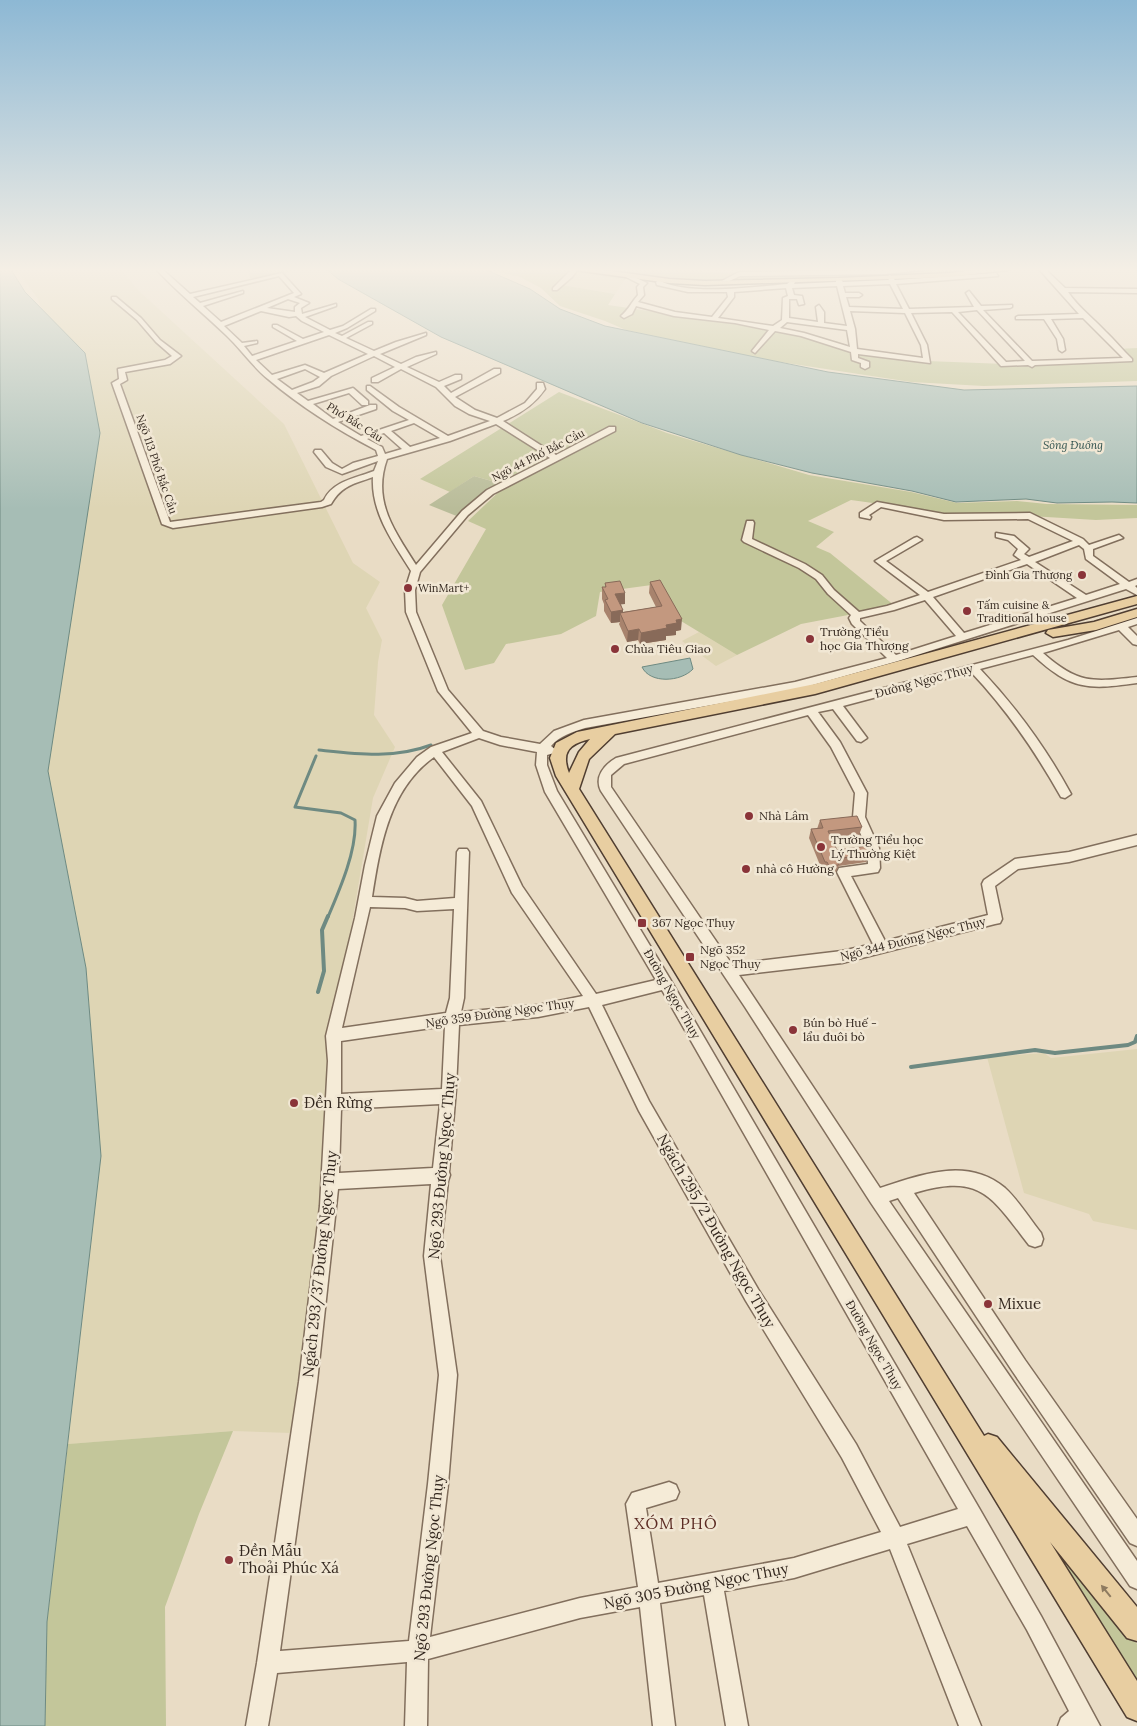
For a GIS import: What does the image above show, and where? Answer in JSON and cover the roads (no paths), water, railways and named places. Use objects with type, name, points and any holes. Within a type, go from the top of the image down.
[{"type":"main road","name":"Đường Ngọc Thụy","points":[[1137,600],[815,689],[764,701],[612,730],[571,740],[561,747],[551,750],[572,789],[821,1196],[950,1400],[1137,1707]]},
{"type":"main road","points":[[1018,634],[1063,632],[1096,626],[1137,613]]},
{"type":"main road","name":"Đường Ngọc Thụy","points":[[572,789],[581,758],[592,745],[612,730]]},
{"type":"main road","points":[[950,1400],[1137,1628]]},
{"type":"street","name":"Ngõ 113 Phố Bắc Cầu","points":[[168,349],[178,356],[166,362],[121,372],[124,380],[116,382],[166,524],[173,525],[322,504],[328,502],[331,495],[340,486],[377,474]]},
{"type":"street","name":"Phố Bắc Cầu","points":[[242,349],[250,359],[271,378],[306,404],[332,422],[379,449],[383,458],[377,474],[377,495],[385,522],[416,572]]},
{"type":"street","points":[[250,359],[281,349]]},
{"type":"street","points":[[363,349],[438,385],[449,397],[472,412],[497,422],[556,458]]},
{"type":"street","points":[[292,392],[316,384],[326,377],[386,349]]},
{"type":"street","points":[[755,352],[758,349]]},
{"type":"street","points":[[849,349],[927,361],[925,349]]},
{"type":"street","points":[[989,349],[1004,364],[1032,365],[1130,360],[1119,349]]},
{"type":"street","points":[[1016,349],[1032,365]]},
{"type":"street","points":[[855,350],[854,359],[865,362],[865,367]]},
{"type":"street","points":[[375,380],[434,353]]},
{"type":"street","points":[[271,378],[305,367],[326,377]]},
{"type":"street","points":[[449,397],[497,371]]},
{"type":"street","points":[[438,385],[458,377]]},
{"type":"street","points":[[318,452],[329,465],[342,472],[356,465],[447,439],[497,422],[536,397],[541,389],[540,386]]},
{"type":"street","points":[[370,388],[396,409],[447,439]]},
{"type":"street","points":[[306,404],[350,390],[364,403]]},
{"type":"street","points":[[332,422],[373,407]]},
{"type":"street","points":[[361,439],[415,420]]},
{"type":"street","name":"Ngõ 44 Phố Bắc Cầu","points":[[416,572],[465,513],[490,492],[612,429]]},
{"type":"street","points":[[385,430],[408,450]]},
{"type":"street","points":[[867,517],[864,515],[880,504],[944,517],[1030,516],[1084,544],[1089,557],[1133,583],[1137,592]]},
{"type":"street","points":[[750,523],[747,540],[802,566],[819,577],[831,592],[857,615]]},
{"type":"street","points":[[999,535],[1011,538],[1024,549],[1019,555],[1085,599]]},
{"type":"street","points":[[857,615],[874,612],[927,596],[1084,544],[1119,538]]},
{"type":"street","points":[[917,540],[880,561],[927,596],[962,637]]},
{"type":"street","points":[[416,572],[410,590],[410,603],[415,626],[443,690],[479,734],[500,742],[551,750],[554,736],[584,724],[795,686],[894,659],[1133,583]]},
{"type":"street","points":[[857,615],[854,618],[855,622],[894,659]]},
{"type":"street","name":"Đường Ngọc Thụy","points":[[1137,620],[1093,636],[1036,652],[620,761],[610,768],[604,781],[605,788],[877,1198],[1137,1580]]},
{"type":"street","points":[[1120,626],[1137,642]]},
{"type":"street","points":[[1036,652],[1056,671],[1067,678],[1089,684],[1110,684],[1137,680]]},
{"type":"street","points":[[973,668],[1002,698],[1032,736],[1065,794]]},
{"type":"street","points":[[836,705],[861,738]]},
{"type":"street","points":[[812,712],[836,745],[862,796],[859,817],[873,848],[874,868],[843,872],[880,947]]},
{"type":"street","name":"Ngách 293/37 Đường Ngọc Thụy","points":[[257,1726],[268,1663],[308,1382],[330,1181],[334,1061],[333,1036],[365,902],[383,816],[399,786],[421,760],[435,750],[479,734]]},
{"type":"street","name":"Ngách 295/2 Đường Ngọc Thụy","points":[[435,750],[477,804],[516,889],[593,1000],[644,1106],[752,1295],[849,1451],[895,1538],[970,1726]]},
{"type":"street","name":"Đường Ngọc Thụy","points":[[551,750],[541,756],[541,767],[551,792],[665,983],[972,1515],[1034,1624],[1080,1722]]},
{"type":"street","name":"Ngõ 344 Đường Ngọc Thụy","points":[[729,973],[749,968],[842,958],[995,919],[988,884],[1015,864],[1069,857],[1137,840]]},
{"type":"street","name":"Ngõ 293 Đường Ngọc Thụy","points":[[416,1726],[418,1651],[438,1484],[448,1376],[432,1256],[442,1175],[452,1020],[457,998],[464,852]]},
{"type":"street","points":[[365,902],[405,903],[417,906],[462,903]]},
{"type":"street","name":"Ngõ 359 Đường Ngọc Thụy","points":[[333,1036],[538,1010],[626,994],[665,983]]},
{"type":"street","points":[[332,1102],[448,1096]]},
{"type":"street","points":[[330,1181],[442,1175]]},
{"type":"street","points":[[877,1198],[947,1177],[962,1177],[977,1181],[998,1193],[1035,1239]]},
{"type":"street","points":[[902,1190],[1019,1366],[1137,1536]]},
{"type":"street","points":[[998,1376],[1019,1366]]},
{"type":"street","points":[[664,1726],[650,1594],[636,1504],[639,1500],[669,1492]]},
{"type":"street","name":"Ngõ 305 Đường Ngọc Thụy","points":[[268,1663],[418,1651],[580,1608],[794,1568],[972,1515]]},
{"type":"street","points":[[712,1582],[738,1726]]},
{"type":"water","points":[[0,349],[81,349],[85,353],[100,433],[48,771],[86,968],[101,1156],[47,1622],[45,1726],[0,1726]]},
{"type":"water","name":"Sông Đuống","points":[[468,349],[714,349],[828,372],[964,390],[1137,386],[1137,503],[1057,503],[1026,499],[956,502],[912,491],[812,473],[741,455],[642,423]]},
{"type":"water","points":[[690,658],[693,669],[674,679],[658,679],[646,672],[642,667]]},
{"type":"waterway","points":[[319,750],[361,754],[389,754],[431,745]]},
{"type":"waterway","points":[[316,756],[295,807],[341,813],[355,820],[355,832],[350,856],[328,917]]},
{"type":"waterway","points":[[318,992],[324,971],[322,930],[328,916]]},
{"type":"waterway","points":[[911,1067],[1035,1050],[1055,1053],[1128,1045],[1135,1042],[1137,1036]]},
{"type":"place","name":"Đình Gia Thượng","points":[[1082,575]]},
{"type":"place","name":"WinMart+","points":[[408,588]]},
{"type":"place","name":"Tấm cuisine & Traditional house","points":[[967,611]]},
{"type":"place","name":"Trường Tiểu học Gia Thượng","points":[[810,639]]},
{"type":"place","name":"Chùa Tiêu Giao","points":[[615,649]]},
{"type":"place","name":"Nhà Lâm","points":[[749,816]]},
{"type":"place","name":"Trường Tiểu học Lý Thường Kiệt","points":[[821,847]]},
{"type":"place","name":"nhà cô Hường","points":[[746,869]]},
{"type":"place","name":"367 Ngọc Thụy","points":[[642,923]]},
{"type":"place","name":"Ngõ 352 Ngọc Thụy","points":[[690,957]]},
{"type":"place","name":"Bún bò Huế - lẩu đuôi bò","points":[[793,1030]]},
{"type":"place","name":"Đền Rừng","points":[[294,1103]]},
{"type":"place","name":"Mixue","points":[[988,1304]]},
{"type":"place","name":"Đền Mẫu Thoải Phúc Xá","points":[[229,1560]]},
{"type":"district","name":"XÓM PHÔ","points":[[676,1523]]}]
